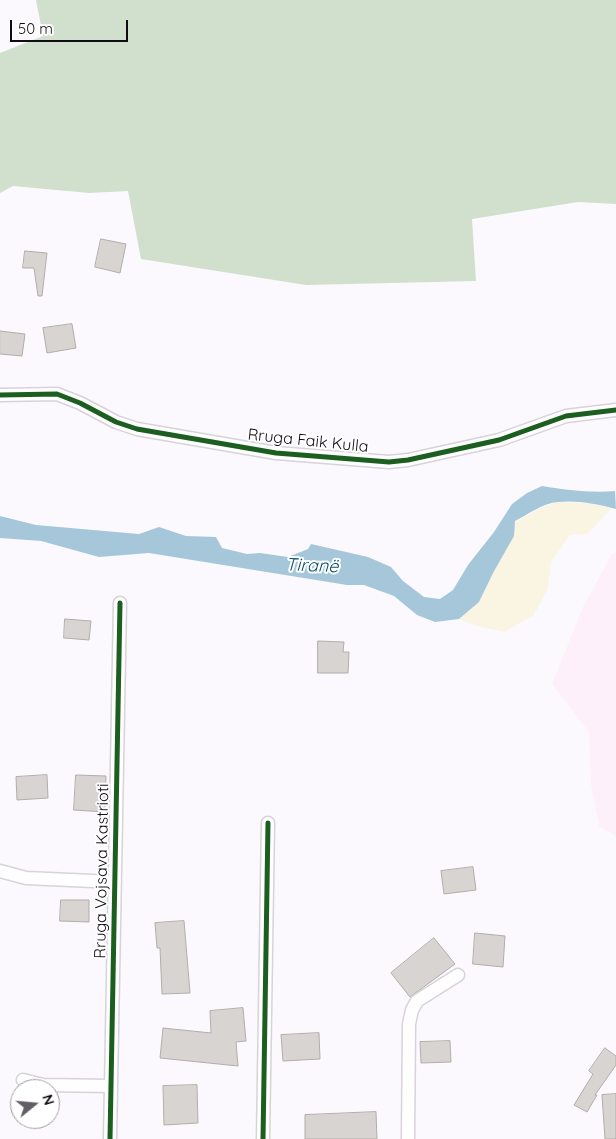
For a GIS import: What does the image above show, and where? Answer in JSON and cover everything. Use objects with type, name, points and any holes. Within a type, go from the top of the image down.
[{"type":"street","name":"Rruga Faik Kulla","points":[[0,395],[57,394],[80,403],[116,422],[137,429],[276,453],[389,462],[408,460],[499,440],[566,416],[616,410]]},
{"type":"street","name":"Rruga Vojsava Kastrioti","points":[[110,1139],[120,603]]},
{"type":"street","points":[[263,1139],[268,823]]},
{"type":"street","points":[[0,871],[26,878],[115,882]]},
{"type":"street","points":[[408,1139],[410,1024],[412,1010],[417,1001],[458,975]]},
{"type":"street","points":[[60,1085],[110,1086]]},
{"type":"shaded area","points":[[616,552],[616,836],[599,826],[591,784],[589,732],[552,684],[583,607],[612,554]]},
{"type":"green space","points":[[36,0],[616,0],[616,204],[578,202],[472,219],[476,281],[306,285],[141,259],[128,191],[89,193],[13,186],[0,193],[0,53],[43,36]]},
{"type":"sand","points":[[556,502],[585,503],[612,508],[587,534],[570,535],[551,562],[548,588],[534,615],[504,632],[477,626],[459,619],[479,602],[515,522]]},
{"type":"water","name":"Tiranë","points":[[542,486],[578,491],[615,491],[616,509],[587,503],[558,502],[541,507],[515,521],[514,536],[479,602],[459,619],[435,622],[417,615],[394,596],[364,585],[347,585],[149,553],[99,557],[41,541],[0,538],[0,516],[36,525],[139,534],[159,527],[186,536],[216,537],[222,548],[247,554],[260,553],[288,557],[308,549],[311,544],[368,557],[391,567],[403,581],[424,597],[440,599],[453,590],[468,565],[494,532],[512,504],[527,493]]},
{"type":"building","points":[[101,239],[126,244],[120,273],[95,267]]},
{"type":"building","points":[[25,251],[47,253],[42,296],[38,296],[34,268],[23,268]]},
{"type":"building","points":[[72,324],[76,348],[47,353],[43,328]]},
{"type":"building","points":[[0,331],[25,334],[22,356],[0,354]]},
{"type":"building","points":[[65,619],[91,621],[89,640],[64,638]]},
{"type":"building","points":[[318,641],[344,642],[343,652],[349,652],[348,673],[318,673]]},
{"type":"building","points":[[47,775],[48,798],[17,800],[16,777]]},
{"type":"building","points":[[76,775],[106,776],[105,812],[74,810]]},
{"type":"building","points":[[473,867],[476,890],[444,894],[441,871]]},
{"type":"building","points":[[61,900],[89,900],[89,922],[60,921]]},
{"type":"building","points":[[184,921],[190,993],[162,994],[160,948],[157,948],[155,923]]},
{"type":"building","points":[[475,933],[505,936],[503,967],[473,964]]},
{"type":"building","points":[[434,938],[455,964],[410,997],[391,973]]},
{"type":"building","points":[[243,1008],[246,1041],[236,1042],[238,1066],[160,1058],[163,1028],[211,1033],[210,1011]]},
{"type":"building","points":[[319,1033],[320,1059],[283,1061],[281,1035]]},
{"type":"building","points":[[450,1041],[451,1062],[421,1063],[420,1042]]},
{"type":"building","points":[[605,1048],[616,1056],[616,1065],[595,1095],[597,1095],[587,1112],[574,1105],[593,1074],[589,1071]]},
{"type":"building","points":[[197,1085],[198,1123],[164,1125],[163,1086]]},
{"type":"building","points":[[616,1094],[616,1139],[605,1139],[602,1095]]},
{"type":"building","points":[[376,1112],[377,1139],[305,1139],[305,1115]]},
{"type":"cycle path","points":[[0,395],[57,394],[80,403],[116,422],[137,429],[276,453],[389,462],[408,460],[499,440],[566,416],[616,410]]},
{"type":"cycle path","points":[[110,1139],[120,603]]},
{"type":"cycle path","points":[[263,1139],[268,823]]}]
